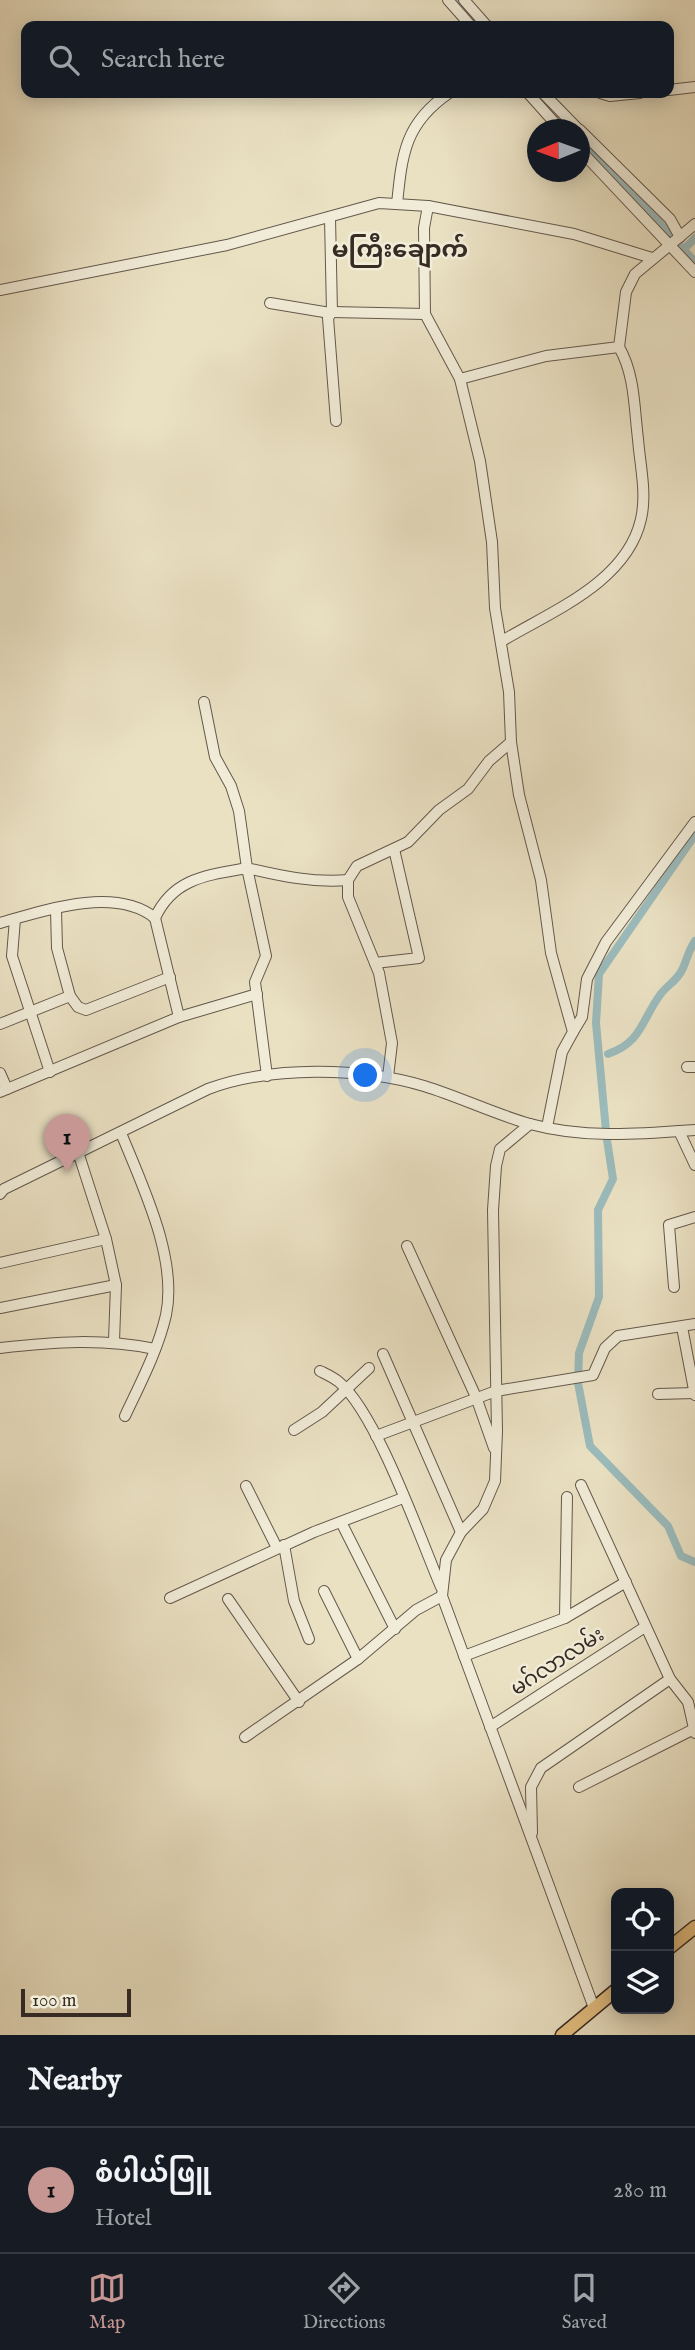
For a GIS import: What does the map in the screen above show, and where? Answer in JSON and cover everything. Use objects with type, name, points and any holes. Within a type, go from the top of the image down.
[{"type":"main road","points":[[674,1944],[695,1927]]},
{"type":"main road","points":[[562,2035],[611,1994]]},
{"type":"street","points":[[448,0],[467,21]]},
{"type":"street","points":[[464,0],[483,21]]},
{"type":"street","points":[[674,89],[695,87]]},
{"type":"street","points":[[397,204],[400,174],[411,128],[432,104],[441,98]]},
{"type":"street","points":[[532,98],[551,119]]},
{"type":"street","points":[[548,98],[568,119]]},
{"type":"street","points":[[590,141],[670,219],[680,237]]},
{"type":"street","points":[[590,161],[695,272]]},
{"type":"street","points":[[0,290],[227,245],[379,203],[428,206],[574,234],[652,258]]},
{"type":"street","points":[[428,206],[424,228],[425,314],[460,379],[480,461],[492,541],[495,608],[502,641],[519,795],[541,880],[551,953],[573,1032]]},
{"type":"street","points":[[330,218],[336,421]]},
{"type":"street","points":[[502,641],[606,578],[632,546],[641,518],[643,495],[631,367],[619,346],[626,292],[635,274],[695,224]]},
{"type":"street","points":[[270,303],[331,313],[425,314]]},
{"type":"street","points":[[460,379],[546,356],[619,346]]},
{"type":"street","points":[[204,702],[215,757],[231,786],[239,811],[247,868],[266,956],[255,982],[267,1076]]},
{"type":"street","points":[[388,1077],[392,1043],[375,963],[348,897],[348,880],[357,866],[408,842],[439,810],[468,789],[489,761],[511,741]]},
{"type":"street","points":[[547,1127],[562,1052],[582,1017],[587,979],[606,942],[695,822]]},
{"type":"street","points":[[375,963],[419,958],[394,849]]},
{"type":"street","points":[[155,918],[170,894],[182,884],[206,875],[247,868],[288,878],[348,880]]},
{"type":"street","points":[[0,923],[56,910],[118,901],[145,910],[155,918],[180,1017]]},
{"type":"street","points":[[56,910],[57,948],[70,996],[78,1007],[86,1010],[170,977]]},
{"type":"street","points":[[15,919],[12,956],[50,1072]]},
{"type":"street","points":[[0,1073],[3,1090],[180,1017],[257,994]]},
{"type":"street","points":[[0,1024],[70,996]]},
{"type":"street","points":[[0,1194],[4,1189],[208,1089],[236,1079],[267,1076],[348,1072],[388,1077],[434,1089],[530,1124],[599,1135],[695,1130]]},
{"type":"street","points":[[245,1737],[358,1659],[442,1592],[446,1560],[461,1532],[483,1509],[495,1481],[497,1456],[495,1166],[500,1149],[530,1124]]},
{"type":"street","points":[[679,1132],[695,1165]]},
{"type":"street","points":[[121,1133],[144,1188],[163,1253],[167,1279],[166,1314],[155,1349],[125,1416]]},
{"type":"street","points":[[78,1152],[106,1239],[116,1285],[114,1341]]},
{"type":"street","points":[[674,1287],[669,1225],[695,1217]]},
{"type":"street","points":[[0,1263],[106,1239]]},
{"type":"street","points":[[407,1246],[476,1397],[497,1456]]},
{"type":"street","points":[[0,1308],[116,1285]]},
{"type":"street","points":[[376,1436],[496,1391],[593,1375],[605,1348],[618,1336],[695,1324]]},
{"type":"street","points":[[658,1394],[695,1394],[682,1327]]},
{"type":"street","points":[[0,1348],[63,1340],[114,1341],[155,1349]]},
{"type":"street","points":[[383,1354],[415,1421],[461,1532]]},
{"type":"street","points":[[294,1430],[347,1391],[369,1368]]},
{"type":"street","points":[[320,1371],[338,1381],[347,1391],[376,1436],[442,1592],[594,2008]]},
{"type":"street","points":[[579,1787],[694,1731],[688,1702],[670,1679],[580,1485]]},
{"type":"street","points":[[246,1486],[281,1547],[294,1601],[309,1639]]},
{"type":"street","points":[[565,1618],[567,1497]]},
{"type":"street","points":[[170,1598],[281,1547],[403,1499]]},
{"type":"street","points":[[341,1522],[395,1629]]},
{"type":"street","points":[[464,1656],[565,1618],[626,1582]]},
{"type":"street","points":[[324,1591],[358,1659]]},
{"type":"street","points":[[228,1599],[299,1702]]},
{"type":"street","name":"မဂ်လာလမ်း","points":[[490,1727],[645,1627]]},
{"type":"street","points":[[531,1841],[531,1787],[541,1768],[670,1679]]},
{"type":"waterway","points":[[457,0],[476,21]]},
{"type":"waterway","points":[[590,146],[695,262]]},
{"type":"waterway","points":[[683,250],[695,238]]},
{"type":"waterway","points":[[606,1131],[596,1023],[599,974],[695,835]]},
{"type":"waterway","points":[[608,1054],[628,1043],[640,1030],[660,995],[680,974],[695,941]]},
{"type":"waterway","points":[[607,1140],[613,1179],[598,1210],[599,1297],[579,1353],[578,1383],[590,1446],[668,1526],[681,1556],[695,1562]]},
{"type":"place","name":"စံပါယ်ဖြူ","points":[[67,1172]]},
{"type":"district","name":"မကြီးချောက်","points":[[400,249]]}]
